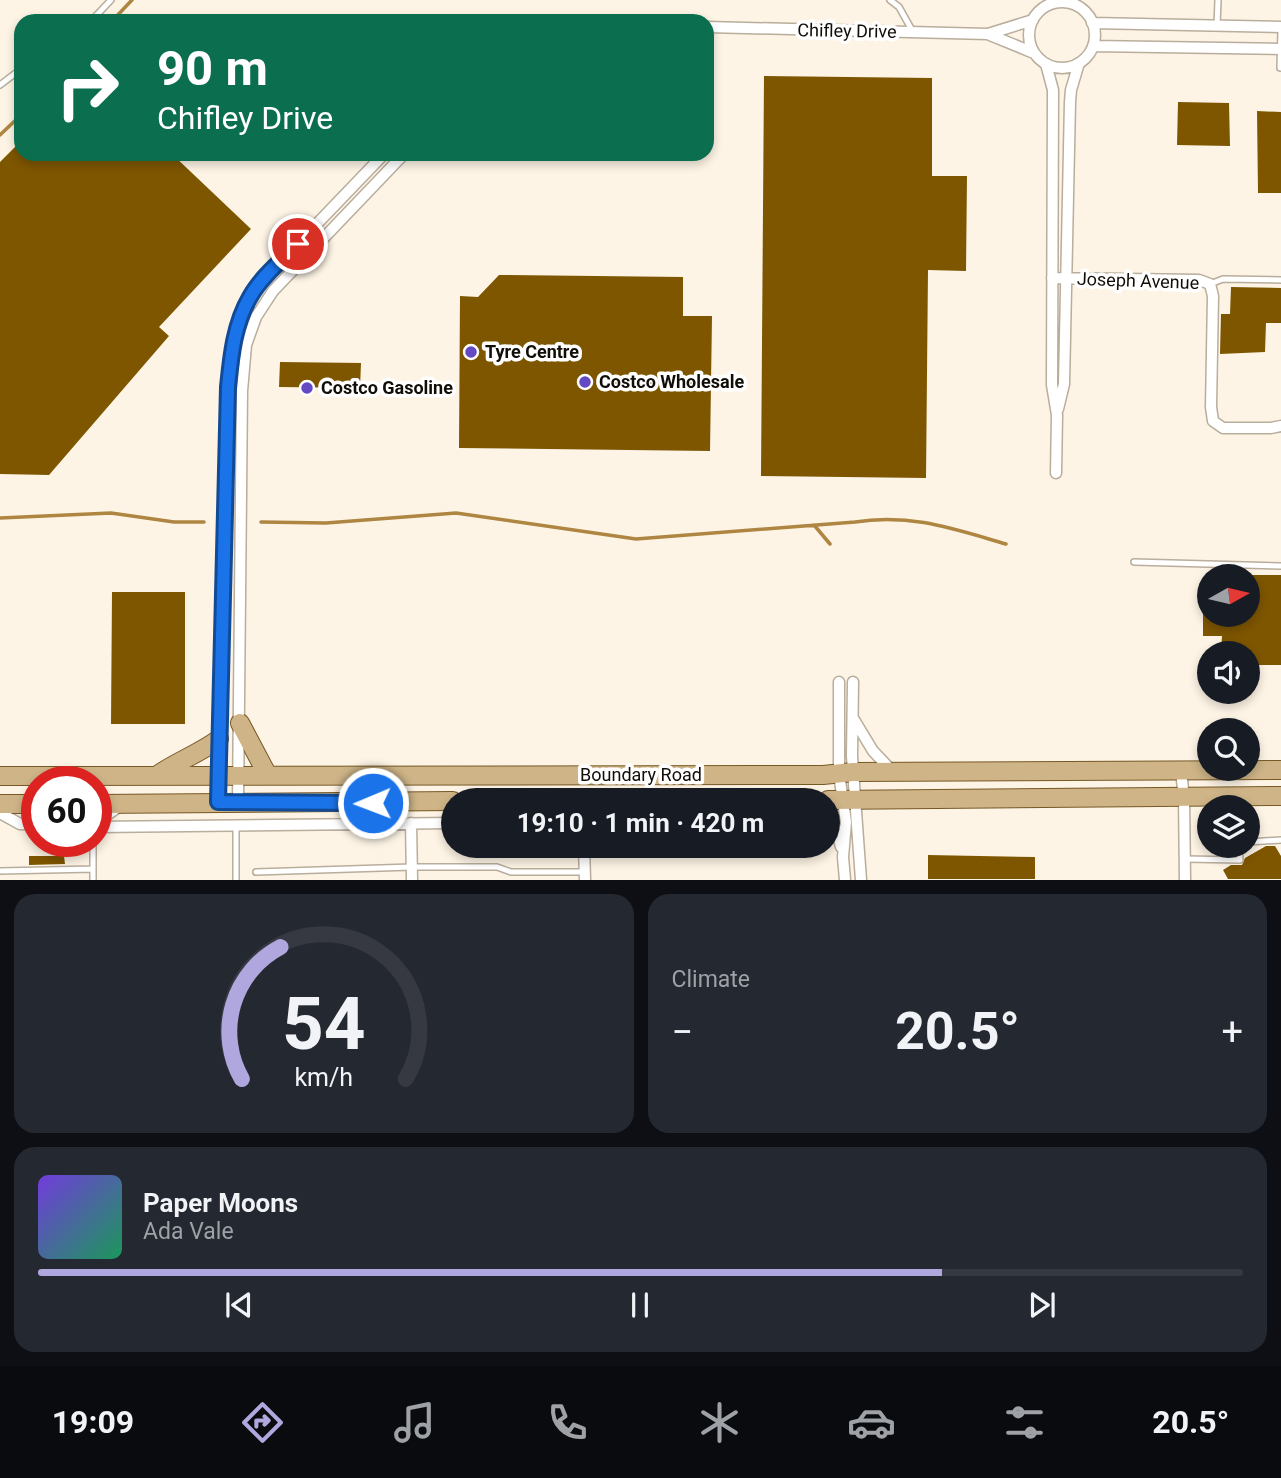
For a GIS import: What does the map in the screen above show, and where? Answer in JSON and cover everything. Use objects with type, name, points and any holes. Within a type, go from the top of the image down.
[{"type":"main road","points":[[240,723],[267,774]]},
{"type":"main road","points":[[159,774],[219,739]]},
{"type":"main road","name":"Boundary Road","points":[[0,775],[1281,770]]},
{"type":"main road","points":[[1187,771],[1205,785],[1225,795]]},
{"type":"main road","points":[[1260,796],[1281,796]]},
{"type":"main road","points":[[842,799],[1197,798]]},
{"type":"main road","points":[[112,804],[441,801]]},
{"type":"main road","points":[[0,804],[21,804]]},
{"type":"street","points":[[1051,2],[1078,4],[1093,23],[1093,47],[1079,63],[1063,68],[1046,64],[1034,53],[1029,31],[1032,20],[1051,2]]},
{"type":"street","name":"Chifley Drive","points":[[714,27],[988,34],[1032,20]]},
{"type":"street","points":[[1093,23],[1281,28]]},
{"type":"street","name":"Chifley Drive","points":[[988,34],[1034,53]]},
{"type":"street","points":[[1093,47],[1280,49]]},
{"type":"street","name":"Joseph Avenue","points":[[1057,415],[1064,384],[1070,102],[1079,63]]},
{"type":"street","name":"Joseph Avenue","points":[[1046,64],[1052,90],[1052,385],[1057,415],[1056,473]]},
{"type":"street","points":[[218,802],[228,387],[240,320],[250,296],[263,280],[377,161]]},
{"type":"street","points":[[238,803],[240,492],[242,391],[246,345],[256,317],[273,291],[397,161]]},
{"type":"street","name":"Joseph Avenue","points":[[1052,278],[1199,280],[1210,284],[1213,296],[1213,421],[1223,428],[1281,426]]},
{"type":"street","points":[[839,682],[846,773]]},
{"type":"street","points":[[843,857],[846,822],[842,799],[853,682]]},
{"type":"street","points":[[852,715],[873,751],[893,772]]},
{"type":"street","points":[[1185,880],[1187,771]]},
{"type":"street","points":[[842,799],[861,880]]},
{"type":"street","points":[[0,813],[21,824]]},
{"type":"street","points":[[411,823],[412,880]]},
{"type":"street","points":[[112,826],[441,823]]},
{"type":"street","points":[[840,843],[845,880]]},
{"type":"street","points":[[584,858],[585,876]]},
{"type":"lane","points":[[98,14],[111,0]]},
{"type":"lane","points":[[890,0],[899,7],[913,32]]},
{"type":"lane","points":[[1217,26],[1218,0]]},
{"type":"lane","points":[[1280,68],[1281,28]]},
{"type":"lane","points":[[0,85],[14,74]]},
{"type":"lane","points":[[1210,284],[1223,279],[1281,280]]},
{"type":"lane","points":[[1134,562],[1281,566]]},
{"type":"lane","points":[[112,815],[129,803]]},
{"type":"lane","points":[[346,803],[375,824]]},
{"type":"lane","points":[[236,825],[236,880]]},
{"type":"lane","points":[[1260,841],[1281,840]]},
{"type":"lane","points":[[93,857],[93,880]]},
{"type":"lane","points":[[1185,859],[1240,858]]},
{"type":"lane","points":[[256,872],[497,867],[512,872],[585,876]]},
{"type":"lane","points":[[0,871],[93,870]]},
{"type":"building","points":[[764,76],[932,78],[932,176],[967,176],[966,271],[928,270],[926,478],[761,476]]},
{"type":"building","points":[[1178,102],[1229,103],[1230,146],[1177,145]]},
{"type":"building","points":[[1257,111],[1281,112],[1281,193],[1258,193]]},
{"type":"building","points":[[14,148],[14,161],[179,161],[251,229],[159,327],[169,336],[49,475],[0,474],[0,162]]},
{"type":"building","name":"Costco Wholesale","points":[[499,275],[683,277],[683,316],[712,316],[710,451],[459,448],[460,296],[478,297]]},
{"type":"building","points":[[1231,287],[1281,288],[1281,323],[1266,323],[1265,352],[1220,354],[1221,314],[1230,314]]},
{"type":"building","points":[[280,362],[361,363],[360,388],[279,387]]},
{"type":"building","points":[[1260,575],[1281,575],[1281,665],[1260,665],[1260,641],[1222,641],[1222,636],[1203,636],[1203,627],[1260,627]]},
{"type":"building","points":[[112,592],[185,592],[185,724],[111,724]]},
{"type":"building","points":[[1275,846],[1281,856],[1281,879],[1228,879],[1223,870],[1231,865],[1242,865],[1245,858],[1260,858],[1260,849]]},
{"type":"building","points":[[928,855],[1035,857],[1035,879],[928,879]]},
{"type":"building","points":[[29,857],[64,857],[65,864],[29,865]]},
{"type":"waterway","points":[[119,14],[132,0]]},
{"type":"waterway","points":[[0,135],[14,122]]},
{"type":"waterway","points":[[0,518],[111,513],[174,522],[204,522]]},
{"type":"waterway","points":[[261,522],[326,523],[456,513],[636,539],[894,520],[932,524],[1006,544]]},
{"type":"waterway","points":[[814,525],[830,544]]},
{"type":"place","name":"Tyre Centre","points":[[471,352]]},
{"type":"place","name":"Costco Wholesale","points":[[585,382]]},
{"type":"place","name":"Costco Gasoline","points":[[307,388]]},
{"type":"route","points":[[298,244],[250,296],[240,320],[232,353],[228,387],[218,802],[373,803]]}]
